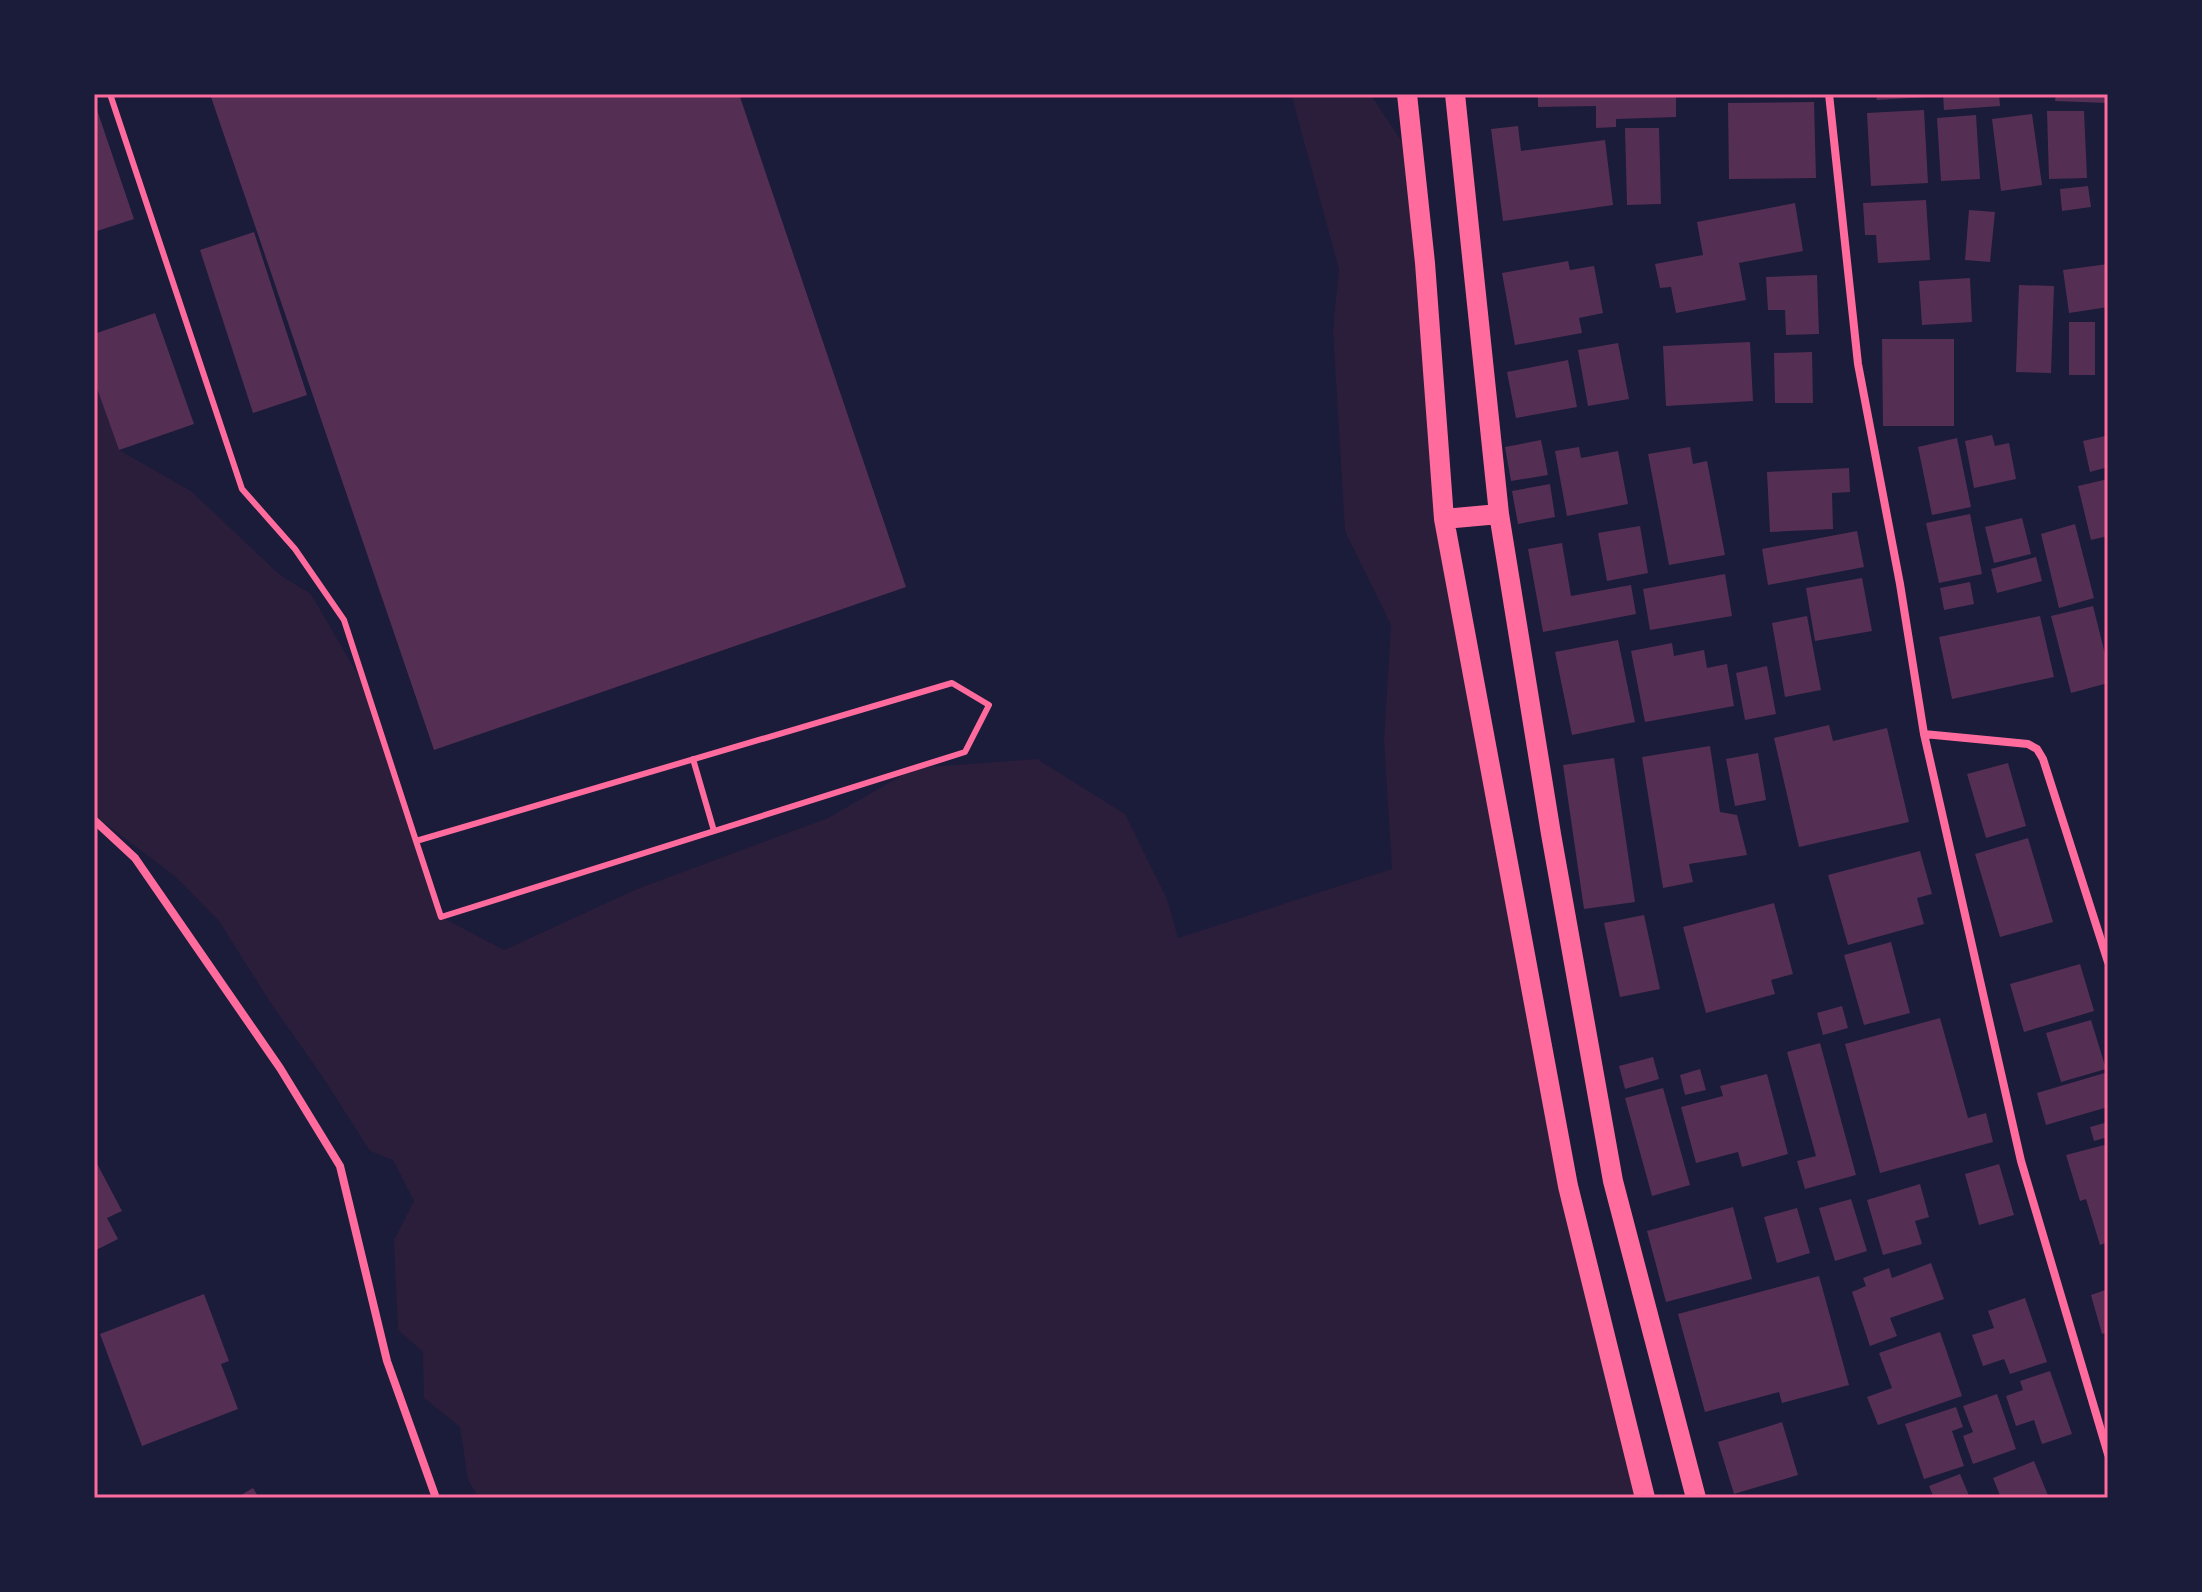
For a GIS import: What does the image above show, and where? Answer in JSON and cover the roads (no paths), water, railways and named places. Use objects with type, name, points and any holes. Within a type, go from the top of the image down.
[{"type":"main road","points":[[1407,94],[1425,263],[1444,519],[1568,1186],[1645,1498]]},
{"type":"main road","points":[[1455,94],[1499,514],[1548,819],[1613,1181],[1696,1498]]},
{"type":"main road","points":[[1444,519],[1499,514]]},
{"type":"street","points":[[1829,94],[1858,364],[1900,584],[1924,734],[2021,1161],[2108,1454]]},
{"type":"street","points":[[1924,734],[2028,744],[2037,749],[2108,962]]},
{"type":"street","points":[[94,820],[135,858],[280,1068],[340,1166],[387,1361],[436,1498]]},
{"type":"lane","points":[[110,94],[242,489],[295,549],[344,620],[416,841],[441,917],[965,752],[989,705],[952,683],[416,841]]},
{"type":"lane","points":[[693,759],[714,831]]}]
